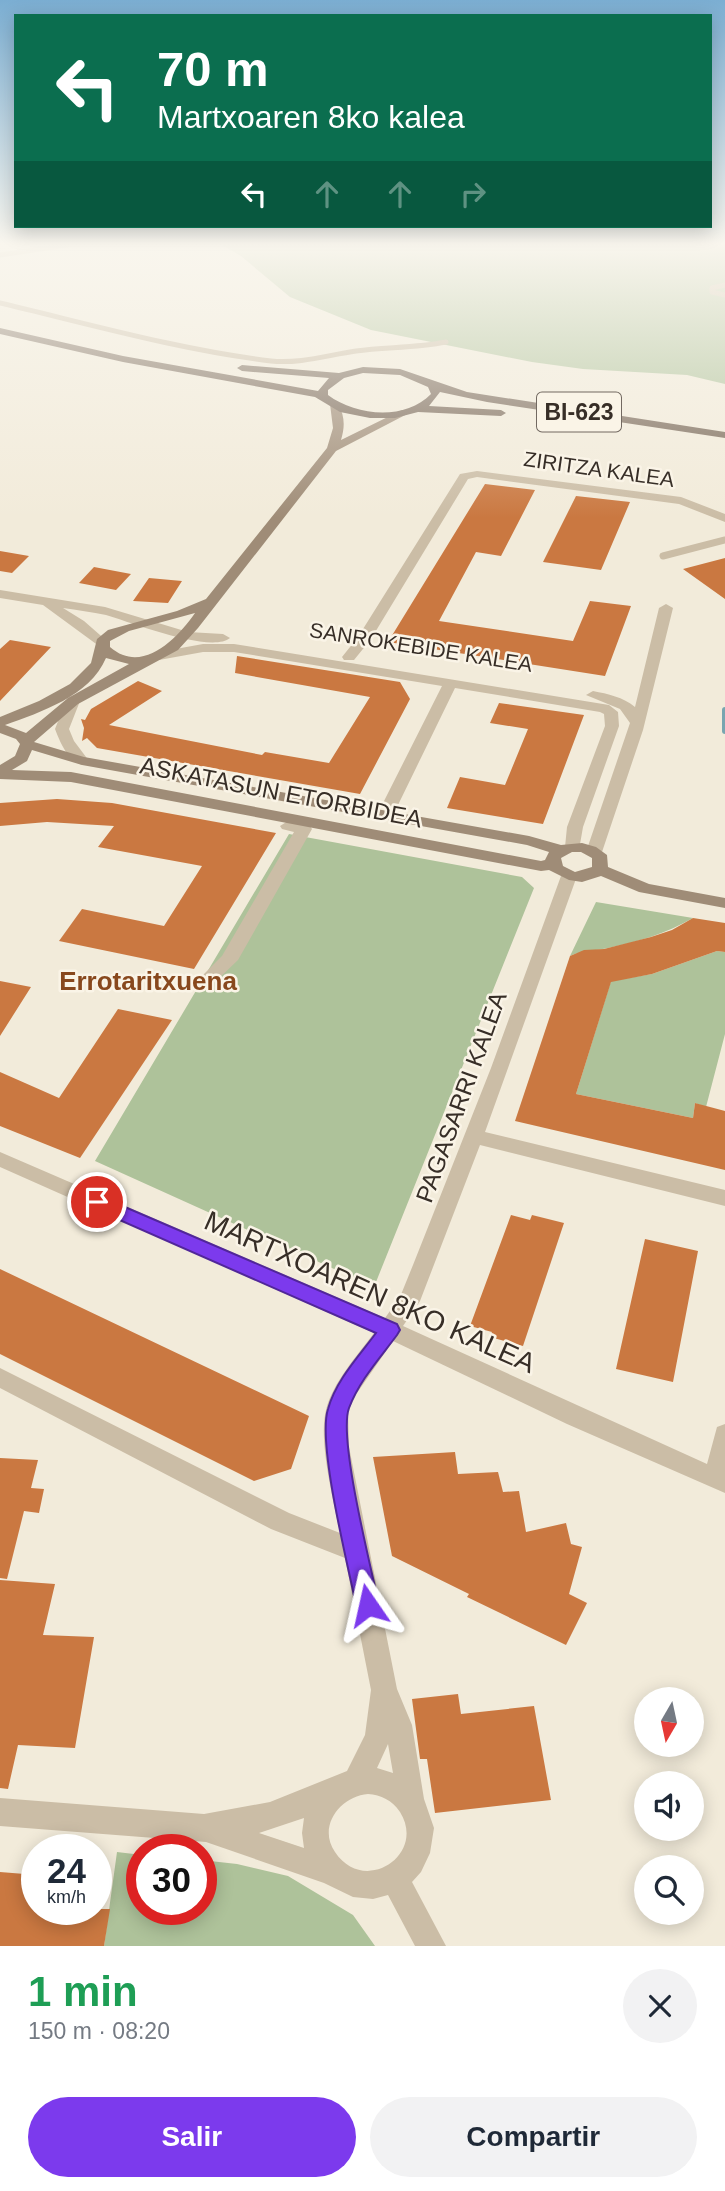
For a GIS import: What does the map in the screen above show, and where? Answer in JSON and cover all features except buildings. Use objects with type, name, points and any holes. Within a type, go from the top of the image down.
[{"type":"main road","name":"BI-623","points":[[21,336],[112,357],[282,386],[323,396],[334,406],[367,414],[471,410],[725,444]]},
{"type":"main road","name":"BI-623","points":[[65,336],[257,371],[339,376],[355,372],[392,371],[424,379],[433,386],[486,399],[725,435]]},
{"type":"main road","points":[[323,396],[323,389],[339,376]]},
{"type":"main road","points":[[411,411],[430,402],[436,394],[433,386]]},
{"type":"street","points":[[0,772],[23,758],[26,743],[73,701],[154,658],[187,636],[332,449],[339,434],[339,415],[334,406]]},
{"type":"street","points":[[332,449],[411,411]]},
{"type":"street","name":"ZIRITZA KALEA","points":[[349,657],[370,630],[464,476],[477,474],[681,501],[725,518]]},
{"type":"street","points":[[0,594],[46,602],[79,624],[116,657],[154,658]]},
{"type":"street","name":"SANROKEBIDE KALEA","points":[[46,602],[105,611],[187,636],[238,638],[612,699],[624,704],[634,714],[637,722]]},
{"type":"street","points":[[0,722],[49,702],[74,688],[86,676],[109,634],[116,630],[151,626],[208,606]]},
{"type":"street","points":[[208,606],[212,627],[238,638]]},
{"type":"street","points":[[594,852],[637,722],[666,608]]},
{"type":"street","points":[[151,626],[173,637],[172,646]]},
{"type":"street","name":"SANROKEBIDE KALEA","points":[[154,658],[202,648],[244,649],[604,708],[611,712],[612,726],[575,827],[562,853]]},
{"type":"street","points":[[390,805],[449,686]]},
{"type":"street","points":[[73,701],[62,729],[67,742],[82,761]]},
{"type":"street","name":"ASKATASUN ETORBIDEA","points":[[0,728],[13,731],[26,743],[82,761],[529,841],[562,853]]},
{"type":"street","name":"ASKATASUN ETORBIDEA","points":[[0,772],[71,777],[541,866],[562,853]]},
{"type":"street","name":"ASKATASUN ETORBIDEA","points":[[208,979],[229,960],[304,829],[288,826]]},
{"type":"street","points":[[594,852],[601,858],[600,869],[591,875],[569,876],[559,871],[562,853],[594,852]]},
{"type":"street","points":[[600,869],[645,888],[725,903]]},
{"type":"street","name":"PAGASARRI KALEA","points":[[384,1690],[337,1447],[337,1411],[348,1387],[409,1301],[569,876]]},
{"type":"street","points":[[473,1136],[725,1198]]},
{"type":"street","name":"MARTXOAREN 8KO KALEA","points":[[0,1159],[390,1330],[575,1417],[720,1481],[725,1434]]},
{"type":"street","points":[[0,1377],[280,1521],[357,1551]]},
{"type":"street","points":[[331,1871],[316,1840],[317,1823],[323,1806],[345,1787],[379,1737],[384,1690]]},
{"type":"street","points":[[384,1690],[399,1725],[411,1806]]},
{"type":"street","points":[[0,1812],[204,1828],[236,1826],[268,1819],[345,1787],[380,1781],[395,1788],[411,1806],[419,1834],[416,1852],[408,1867],[395,1879],[362,1887],[345,1881],[331,1871],[204,1828]]},
{"type":"street","points":[[395,1879],[431,1946]]},
{"type":"lane","points":[[141,336],[273,361],[303,361],[358,351],[416,348],[446,342]]},
{"type":"lane","points":[[663,556],[725,540]]},
{"type":"green space","points":[[400,336],[725,336],[725,384],[687,375],[583,369],[532,362]]},
{"type":"green space","points":[[289,834],[522,877],[534,888],[374,1287],[95,1161]]},
{"type":"green space","points":[[596,902],[693,918],[641,940],[570,956]]},
{"type":"green space","points":[[717,951],[725,952],[725,1034],[706,1107],[695,1103],[693,1118],[576,1094],[611,981],[652,974]]},
{"type":"green space","points":[[117,1852],[126,1853],[126,1925],[217,1925],[217,1862],[237,1864],[288,1876],[353,1915],[375,1946],[104,1946],[107,1925],[112,1925],[112,1888]]},
{"type":"waterway","points":[[725,710],[725,731]]},
{"type":"district","name":"Errotaritxuena","points":[[148,981]]},
{"type":"route","points":[[97,1202],[390,1330],[348,1387],[337,1411],[337,1447],[368,1605]]}]
